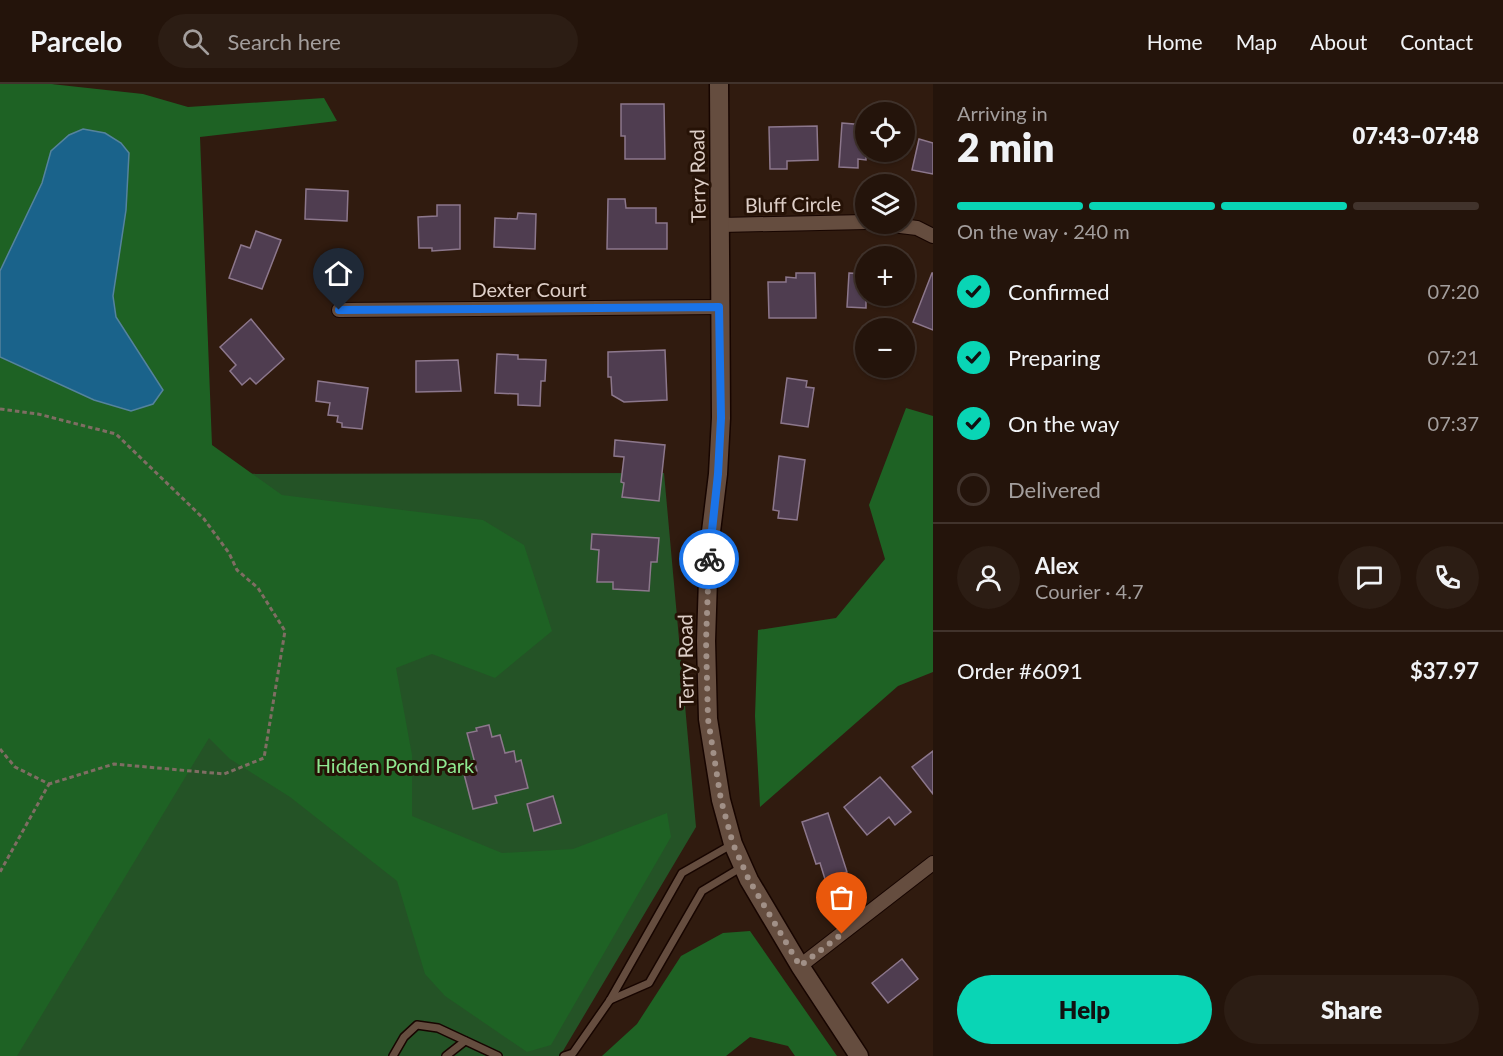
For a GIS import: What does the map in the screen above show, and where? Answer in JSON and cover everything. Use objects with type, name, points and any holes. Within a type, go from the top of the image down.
[{"type":"street","name":"Terry Road","points":[[718,84],[721,418],[718,474],[709,548],[706,641],[708,719],[721,800],[733,844],[743,867],[800,966],[859,1056]]},
{"type":"street","name":"Bluff Circle","points":[[721,225],[855,222]]},
{"type":"street","points":[[915,228],[933,236]]},
{"type":"street","name":"Dexter Court","points":[[339,310],[719,307]]},
{"type":"street","points":[[800,966],[933,863]]},
{"type":"lane","points":[[564,1056],[573,1053],[610,1000],[682,873],[733,844]]},
{"type":"lane","points":[[610,1000],[649,983],[702,891],[743,867]]},
{"type":"lane","points":[[393,1056],[404,1038],[417,1025],[438,1028],[498,1056]]},
{"type":"lane","points":[[446,1056],[465,1041]]},
{"type":"path","points":[[0,409],[38,414],[116,434],[204,519],[230,553],[237,570],[258,588],[285,630],[264,758],[224,774],[114,764],[49,784],[15,767],[0,749]]},
{"type":"path","points":[[0,872],[49,784]]},
{"type":"green space","name":"Hidden Pond Park","points":[[0,84],[51,84],[186,122],[197,474],[664,473],[696,827],[560,1056],[0,1056]]},
{"type":"green space","points":[[0,84],[51,84],[143,94],[188,107],[324,98],[337,121],[200,137],[212,445],[282,495],[483,520],[524,545],[552,631],[495,678],[432,654],[396,668],[412,755],[412,816],[502,853],[573,849],[667,813],[671,837],[551,1045],[527,1052],[445,996],[425,974],[397,881],[290,797],[230,759],[209,738],[17,1056],[0,1056],[0,357],[94,400],[163,390],[116,317],[113,296],[126,210],[129,154],[121,143],[51,151],[42,183],[0,271]]},
{"type":"green space","points":[[906,408],[933,416],[933,672],[898,686],[760,807],[755,716],[758,630],[836,618],[885,559],[869,505]]},
{"type":"green space","points":[[750,931],[837,1056],[795,1056],[788,1046],[750,1037],[726,1056],[602,1056],[637,1024],[681,956],[723,933]]},
{"type":"water","points":[[83,129],[105,133],[121,143],[129,153],[126,210],[113,296],[116,317],[163,390],[153,404],[131,411],[94,400],[0,357],[0,271],[42,183],[51,151],[69,135]]},
{"type":"building","points":[[621,104],[664,104],[665,159],[625,159],[625,136],[621,136]]},
{"type":"building","points":[[842,123],[855,124],[855,162],[858,162],[858,168],[839,167]]},
{"type":"building","points":[[817,126],[818,160],[787,161],[787,169],[770,169],[769,127]]},
{"type":"building","points":[[919,139],[933,143],[933,174],[912,170]]},
{"type":"building","points":[[306,189],[348,191],[347,221],[305,219]]},
{"type":"building","points":[[608,199],[625,199],[626,208],[656,208],[656,223],[667,223],[667,249],[607,249]]},
{"type":"building","points":[[437,205],[460,205],[460,249],[432,251],[432,248],[419,248],[418,217],[437,216]]},
{"type":"building","points":[[518,213],[536,214],[535,249],[494,247],[495,218],[517,219]]},
{"type":"building","points":[[256,231],[281,240],[262,289],[229,278],[241,245],[250,248]]},
{"type":"building","points":[[796,273],[815,273],[816,318],[769,318],[768,282],[786,282],[786,277],[796,278]]},
{"type":"building","points":[[849,273],[855,273],[855,306],[866,306],[866,308],[847,307]]},
{"type":"building","points":[[933,273],[933,330],[915,323],[915,318]]},
{"type":"building","points":[[251,319],[284,359],[256,384],[250,378],[242,385],[230,371],[236,365],[220,347]]},
{"type":"building","points":[[665,350],[667,400],[624,402],[612,395],[611,377],[608,377],[608,352]]},
{"type":"building","points":[[497,354],[518,355],[518,359],[546,360],[545,381],[541,381],[540,406],[518,405],[518,394],[495,393]]},
{"type":"building","points":[[458,360],[461,391],[416,392],[416,361]]},
{"type":"building","points":[[787,378],[807,381],[806,387],[814,388],[808,427],[781,423]]},
{"type":"building","points":[[318,381],[368,388],[362,429],[342,427],[342,423],[337,422],[338,416],[328,415],[330,403],[316,401]]},
{"type":"building","points":[[615,440],[665,445],[659,501],[622,497],[624,457],[614,456]]},
{"type":"building","points":[[779,456],[805,460],[797,520],[778,518],[779,511],[773,510]]},
{"type":"building","points":[[592,534],[659,538],[657,562],[651,562],[649,591],[613,589],[613,582],[597,582],[599,550],[591,549]]},
{"type":"building","points":[[489,725],[492,737],[500,735],[505,753],[514,751],[516,762],[521,760],[528,788],[495,796],[497,803],[473,809],[464,774],[477,771],[467,733]]},
{"type":"building","points":[[933,751],[933,794],[912,767]]},
{"type":"building","points":[[880,777],[911,812],[895,825],[889,817],[867,835],[844,807]]},
{"type":"building","points":[[553,796],[561,823],[534,831],[527,804]]},
{"type":"building","points":[[828,813],[847,872],[825,879],[820,863],[816,864],[802,822]]},
{"type":"building","points":[[902,959],[918,979],[888,1003],[872,983]]},
{"type":"way so far","points":[[709,559],[706,641],[708,719],[721,800],[733,844],[749,880],[800,966],[842,934]]},
{"type":"route","points":[[339,310],[719,307],[721,418],[709,559]]}]
